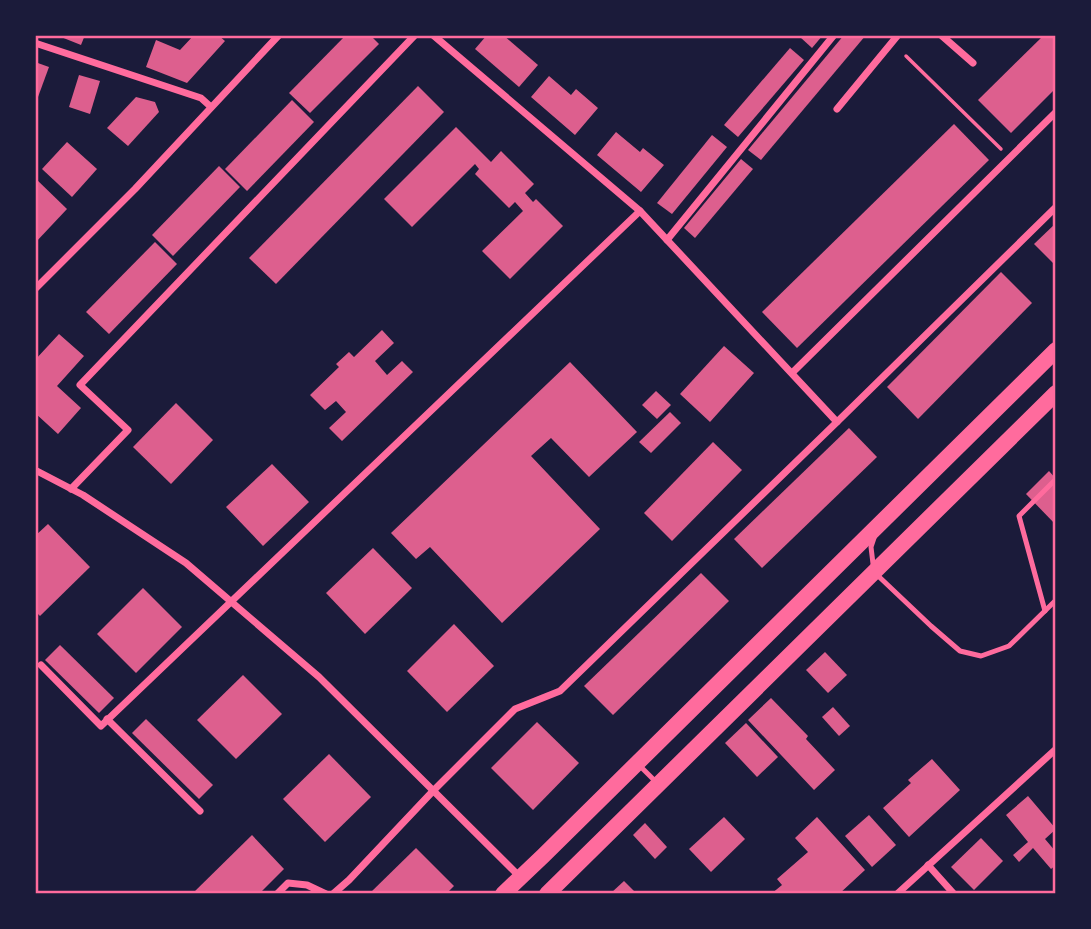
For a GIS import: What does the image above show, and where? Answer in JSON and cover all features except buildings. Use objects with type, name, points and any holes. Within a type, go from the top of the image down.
[{"type":"main road","points":[[503,894],[1056,350]]},
{"type":"main road","points":[[547,894],[1056,393]]},
{"type":"street","points":[[35,289],[135,189],[279,35]]},
{"type":"street","points":[[71,489],[128,430],[80,385],[415,35]]},
{"type":"street","points":[[433,35],[640,211],[837,422]]},
{"type":"street","points":[[667,240],[834,35]]},
{"type":"street","points":[[836,109],[898,35]]},
{"type":"street","points":[[941,35],[973,63]]},
{"type":"street","points":[[35,43],[201,99],[211,107]]},
{"type":"street","points":[[792,373],[1056,112]]},
{"type":"street","points":[[332,894],[349,880],[515,709],[560,691],[1056,206]]},
{"type":"street","points":[[41,665],[101,726],[640,211]]},
{"type":"street","points":[[35,470],[83,495],[186,563],[319,677],[520,878]]},
{"type":"street","points":[[107,719],[200,811]]},
{"type":"street","points":[[897,894],[1056,749]]},
{"type":"street","points":[[928,865],[954,894]]},
{"type":"street","points":[[277,894],[288,883],[307,885],[326,894]]},
{"type":"lane","points":[[1045,611],[1019,516],[1056,479]]},
{"type":"lane","points":[[878,525],[871,547],[874,572],[960,651],[982,656],[1009,646],[1056,600]]},
{"type":"lane","points":[[638,763],[658,784]]},
{"type":"path","points":[[906,56],[1010,157]]}]
